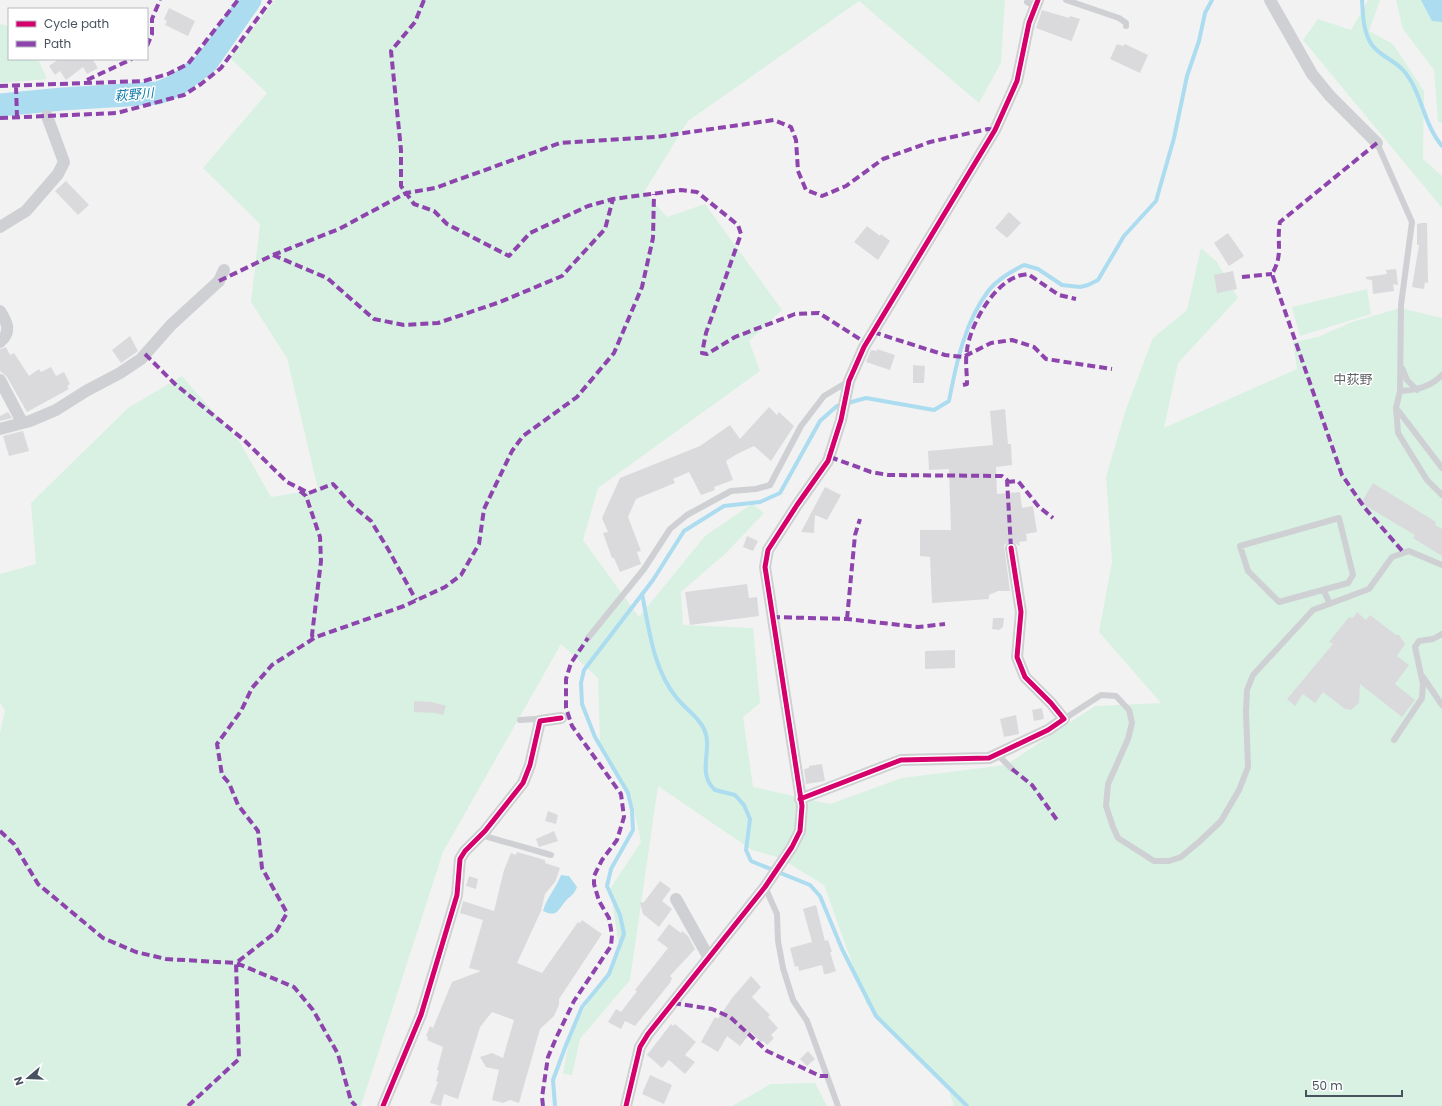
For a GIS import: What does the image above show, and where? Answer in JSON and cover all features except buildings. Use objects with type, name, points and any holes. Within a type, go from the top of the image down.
[{"type":"street","points":[[1270,0],[1312,74],[1330,96],[1377,143]]},
{"type":"street","points":[[626,1106],[640,1047],[648,1034],[767,884],[783,862],[800,831],[802,806],[765,567],[768,550],[828,461],[843,412],[849,381],[864,348],[995,130],[1017,81],[1034,2]]},
{"type":"street","points":[[0,227],[26,211],[58,174],[64,162],[47,116]]},
{"type":"street","points":[[0,429],[30,421],[56,410],[86,391],[120,373],[141,359],[171,325],[219,281],[224,270]]},
{"type":"street","points":[[0,311],[8,324],[7,334],[0,342]]},
{"type":"street","points":[[0,380],[22,422]]},
{"type":"street","points":[[800,799],[901,760],[989,758],[1048,730],[1064,719],[1052,703],[1025,677],[1017,657],[1021,612],[1011,548]]},
{"type":"street","points":[[383,1106],[421,1015],[457,895],[458,869],[460,860],[466,850],[482,835],[523,784],[532,779],[547,722]]},
{"type":"street","points":[[676,899],[709,958]]},
{"type":"lane","points":[[1066,0],[1119,18],[1126,23],[1126,26]]},
{"type":"lane","points":[[1377,143],[1412,222],[1401,305],[1400,391],[1396,408],[1398,433],[1427,480],[1442,495]]},
{"type":"lane","points":[[1400,365],[1407,380],[1417,390]]},
{"type":"lane","points":[[1400,391],[1417,390],[1436,381],[1442,375]]},
{"type":"lane","points":[[588,638],[644,569],[670,529],[687,515],[731,491],[756,489],[770,485],[801,426],[824,396],[849,381]]},
{"type":"lane","points":[[1396,408],[1442,468]]},
{"type":"lane","points":[[1339,518],[1353,575],[1348,583],[1324,590],[1279,602],[1248,571],[1240,546],[1339,518]]},
{"type":"lane","points":[[1064,719],[1101,695],[1116,696],[1129,710],[1132,722],[1128,739],[1108,784],[1106,806],[1118,838],[1154,861],[1169,861],[1181,856],[1200,841],[1221,821],[1239,790],[1248,767],[1246,705],[1247,690],[1253,675],[1314,610],[1369,589],[1392,557],[1409,551],[1442,565]]},
{"type":"lane","points":[[1324,590],[1330,604]]},
{"type":"lane","points":[[1394,740],[1422,698],[1423,684],[1415,647],[1419,641],[1433,639],[1442,634]]},
{"type":"lane","points":[[1420,672],[1442,705]]},
{"type":"lane","points":[[520,720],[535,719],[547,722]]},
{"type":"lane","points":[[997,754],[1012,769]]},
{"type":"lane","points":[[482,835],[551,855]]},
{"type":"lane","points":[[767,884],[777,914],[778,941],[783,968],[793,1000],[807,1021],[838,1106]]},
{"type":"green space","points":[[275,0],[1005,0],[1001,63],[979,103],[859,1],[688,121],[644,192],[667,217],[705,204],[782,310],[749,341],[760,371],[598,488],[583,540],[639,617],[705,536],[752,504],[764,513],[726,553],[681,592],[683,625],[753,628],[760,703],[743,717],[753,787],[830,804],[902,778],[1006,765],[1095,706],[1161,703],[1099,632],[1112,562],[1106,477],[1125,412],[1153,338],[1187,310],[1201,248],[1217,262],[1238,298],[1178,363],[1164,428],[1297,369],[1293,342],[1318,337],[1352,322],[1400,308],[1442,318],[1442,1106],[954,1106],[948,1087],[867,1005],[824,885],[780,858],[752,850],[658,786],[630,980],[580,1039],[572,1075],[563,1074],[571,1030],[620,952],[610,889],[641,842],[631,795],[600,743],[598,678],[561,644],[443,852],[361,1106],[0,1106],[0,733],[5,710],[0,703],[0,574],[36,564],[31,503],[128,408],[182,376],[239,441],[271,497],[318,489],[287,358],[251,302],[260,224],[203,168],[267,93],[230,58]]},
{"type":"green space","points":[[1368,0],[1380,0],[1369,31],[1393,44],[1424,91],[1423,159],[1442,176],[1442,208],[1303,40],[1318,19],[1351,30]]},
{"type":"green space","points":[[1396,0],[1442,0],[1442,123],[1438,122],[1434,70],[1403,29]]},
{"type":"green space","points":[[0,24],[8,26],[8,60],[38,60],[47,79],[0,83]]},
{"type":"green space","points":[[1367,289],[1371,314],[1300,336],[1292,307]]},
{"type":"green space","points":[[815,1083],[827,1106],[732,1106],[771,1084]]},
{"type":"water","points":[[1421,0],[1442,0],[1442,22],[1432,21]]},
{"type":"water","points":[[561,875],[569,876],[577,887],[576,890],[556,913],[547,913],[543,911]]},
{"type":"waterway","name":"萩野川","points":[[0,105],[62,99],[158,93],[177,85],[207,62],[250,0]]},
{"type":"waterway","points":[[555,1106],[553,1080],[566,1045],[582,1007],[609,974],[624,934],[620,915],[607,886],[611,869],[633,830],[632,810],[628,793],[595,737],[582,704],[581,683],[584,670],[653,580],[684,531],[724,506],[760,502],[780,493],[820,421],[837,406],[866,398],[934,410],[949,401],[958,358],[968,329],[981,302],[989,290],[1001,279],[1024,265],[1038,269],[1062,285],[1080,287],[1098,280],[1124,236],[1156,201],[1174,138],[1187,76],[1199,41],[1205,13],[1212,0]]},
{"type":"waterway","points":[[1362,0],[1364,23],[1369,40],[1375,49],[1403,70],[1409,78],[1419,97],[1426,118],[1442,146]]},
{"type":"waterway","points":[[642,594],[653,648],[662,674],[676,697],[698,720],[704,729],[707,742],[706,775],[709,783],[715,790],[735,795],[744,805],[750,819],[746,850],[751,861],[810,885],[820,896],[842,949],[876,1016],[967,1106]]},
{"type":"marked path","points":[[148,44],[152,34],[152,19],[160,0]]},
{"type":"marked path","points":[[0,86],[144,81],[168,74],[188,64],[238,0]]},
{"type":"marked path","points":[[0,118],[117,113],[184,95],[221,68],[271,0]]},
{"type":"marked path","points":[[424,0],[415,22],[391,51],[401,150],[401,186],[414,204],[434,211],[447,224],[509,256],[530,233],[588,206],[613,199],[681,190],[697,192],[738,225],[741,234],[706,333],[702,353],[707,354],[735,337],[795,314],[819,313],[866,343]]},
{"type":"marked path","points":[[87,80],[130,60]]},
{"type":"marked path","points":[[16,86],[17,117]]},
{"type":"marked path","points":[[219,281],[273,255],[339,229],[406,193],[435,188],[560,143],[656,137],[774,120],[791,127],[796,140],[798,171],[806,190],[822,196],[846,186],[883,159],[930,142],[988,129],[995,130]]},
{"type":"marked path","points":[[1377,143],[1280,222],[1279,254],[1276,267],[1272,274],[1342,475],[1364,507],[1404,553]]},
{"type":"marked path","points":[[188,1106],[239,1059],[236,963],[276,932],[287,913],[262,868],[258,831],[238,805],[229,783],[222,775],[217,744],[241,711],[252,688],[272,665],[316,637],[404,606],[445,587],[461,575],[479,544],[484,509],[512,451],[523,436],[577,397],[614,353],[642,287],[653,238],[654,194]]},
{"type":"marked path","points":[[273,255],[327,278],[374,319],[404,325],[438,323],[500,302],[562,276],[605,229],[613,199]]},
{"type":"marked path","points":[[963,385],[967,384],[966,354],[969,340],[977,319],[991,298],[1007,282],[1019,276],[1028,274],[1059,295],[1076,299]]},
{"type":"marked path","points":[[1242,277],[1272,274]]},
{"type":"marked path","points":[[873,332],[945,355],[963,357],[991,343],[1012,340],[1034,347],[1046,359],[1112,369]]},
{"type":"marked path","points":[[145,354],[175,384],[244,440],[287,482],[309,493],[333,484],[353,506],[371,521],[416,600]]},
{"type":"marked path","points":[[830,457],[871,472],[888,475],[1002,476],[1007,480],[1011,548]]},
{"type":"marked path","points":[[1007,482],[1018,481],[1039,507],[1053,518]]},
{"type":"marked path","points":[[300,491],[306,496],[320,537],[321,561],[312,635],[313,639]]},
{"type":"marked path","points":[[847,619],[855,535],[860,519]]},
{"type":"marked path","points":[[772,617],[847,619],[918,627],[945,624]]},
{"type":"marked path","points":[[543,1106],[542,1097],[548,1057],[574,1001],[611,946],[612,935],[609,918],[599,901],[594,884],[594,876],[602,860],[617,840],[624,817],[621,794],[572,726],[566,708],[566,679],[571,663],[588,638]]},
{"type":"marked path","points":[[1012,769],[1032,785],[1057,820]]},
{"type":"marked path","points":[[0,831],[14,844],[38,884],[103,938],[136,952],[166,959],[236,963],[294,987],[313,1010],[338,1054],[351,1101],[356,1106]]},
{"type":"marked path","points":[[673,1003],[712,1009],[730,1017],[767,1051],[820,1076],[828,1076]]},
{"type":"cycle path","points":[[626,1106],[640,1047],[648,1034],[765,887],[792,847],[800,831],[802,806],[765,567],[768,550],[828,461],[841,420],[849,381],[864,347],[995,130],[1017,81],[1029,23],[1038,0]]},
{"type":"cycle path","points":[[800,799],[901,760],[989,758],[1048,730],[1064,719],[1051,703],[1025,677],[1017,657],[1021,612],[1011,548]]},
{"type":"cycle path","points":[[383,1106],[421,1015],[457,895],[460,859],[465,851],[485,831],[523,783],[530,765],[540,721],[561,718]]},
{"type":"district","name":"中荻野","points":[[1353,379]]}]
